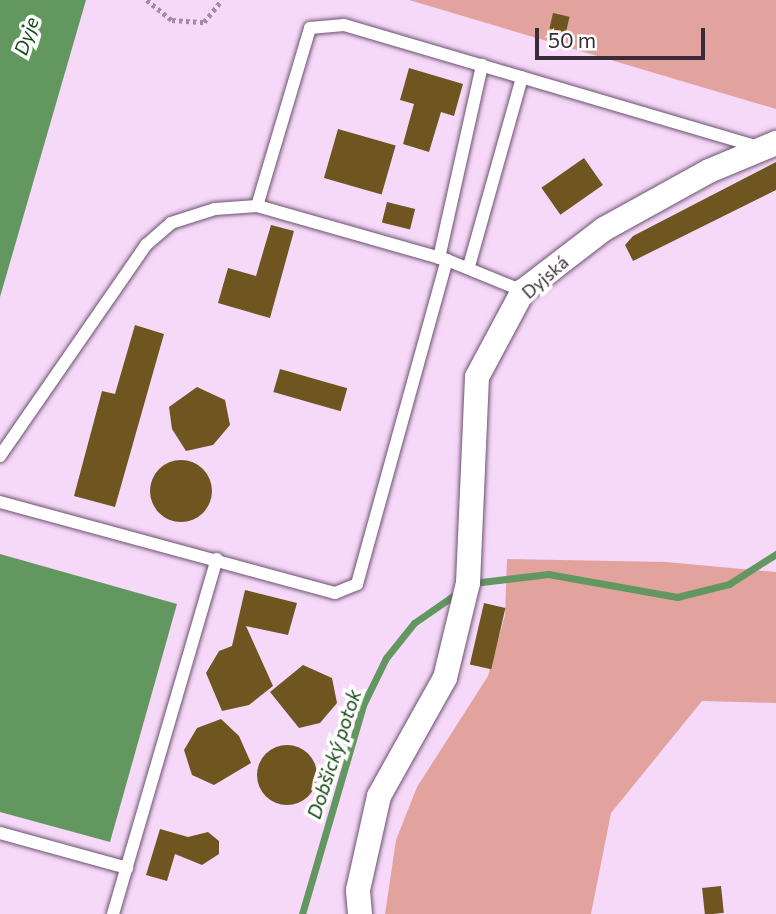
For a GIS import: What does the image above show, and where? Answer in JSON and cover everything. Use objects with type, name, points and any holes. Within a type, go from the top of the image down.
[{"type":"street","name":"Dyjská","points":[[360,914],[358,890],[379,796],[445,678],[468,583],[477,377],[523,291],[604,229],[769,145]]},
{"type":"lane","points":[[257,206],[310,28],[344,25],[769,145]]},
{"type":"lane","points":[[0,502],[335,593],[357,583],[443,259],[482,65]]},
{"type":"lane","points":[[469,267],[522,77]]},
{"type":"lane","points":[[0,456],[146,245],[171,223],[215,209],[257,206],[469,267],[523,291]]},
{"type":"lane","points":[[113,914],[217,559]]},
{"type":"lane","points":[[0,834],[127,868]]},
{"type":"path","points":[[147,0],[172,20],[204,22],[222,0]]},
{"type":"shaded area","points":[[409,0],[776,0],[776,109]]},
{"type":"shaded area","points":[[507,559],[666,562],[776,572],[776,703],[702,701],[611,813],[591,914],[385,914],[396,840],[417,787],[488,676],[505,615]]},
{"type":"water","name":"Dyje","points":[[0,0],[86,0],[0,297]]},
{"type":"water","points":[[0,554],[177,604],[110,842],[0,812]]},
{"type":"building","points":[[553,13],[570,17],[566,32],[549,29]]},
{"type":"building","points":[[409,68],[463,84],[454,116],[441,112],[429,152],[403,144],[414,104],[400,100]]},
{"type":"building","points":[[338,129],[396,146],[382,195],[324,178]]},
{"type":"building","points":[[584,158],[603,185],[560,215],[541,188]]},
{"type":"building","points":[[776,162],[776,190],[633,261],[625,245],[633,236]]},
{"type":"building","points":[[387,202],[415,209],[410,229],[382,222]]},
{"type":"building","points":[[271,225],[294,231],[270,318],[218,303],[228,268],[256,276]]},
{"type":"building","points":[[135,325],[164,334],[115,507],[74,496],[102,391],[115,394]]},
{"type":"building","points":[[280,369],[347,388],[341,411],[273,392]]},
{"type":"building","points":[[197,387],[225,400],[230,425],[213,445],[186,451],[172,429],[169,407]]},
{"type":"building","points":[[181,460],[203,469],[212,491],[203,513],[181,522],[159,513],[150,491],[159,469]]},
{"type":"building","points":[[245,590],[297,603],[288,635],[246,626],[273,686],[249,705],[222,711],[206,673],[219,651],[232,646]]},
{"type":"building","points":[[484,603],[505,608],[491,669],[470,664]]},
{"type":"building","points":[[303,665],[332,678],[337,703],[320,723],[299,728],[270,692]]},
{"type":"building","points":[[221,719],[239,736],[251,763],[214,785],[192,775],[184,750],[197,728]]},
{"type":"building","points":[[281,745],[293,745],[312,758],[317,775],[315,787],[304,800],[293,805],[281,805],[262,792],[257,781],[257,769],[270,750]]},
{"type":"building","points":[[160,829],[188,837],[208,832],[219,841],[219,854],[202,865],[175,854],[167,881],[146,875]]},
{"type":"building","points":[[721,886],[724,913],[705,914],[702,888]]},
{"type":"waterway","name":"Dobšický potok","points":[[473,583],[548,574],[677,597],[729,584],[776,554]]},
{"type":"waterway","name":"Dobšický potok","points":[[302,914],[363,705],[386,658],[414,623],[460,591]]}]
